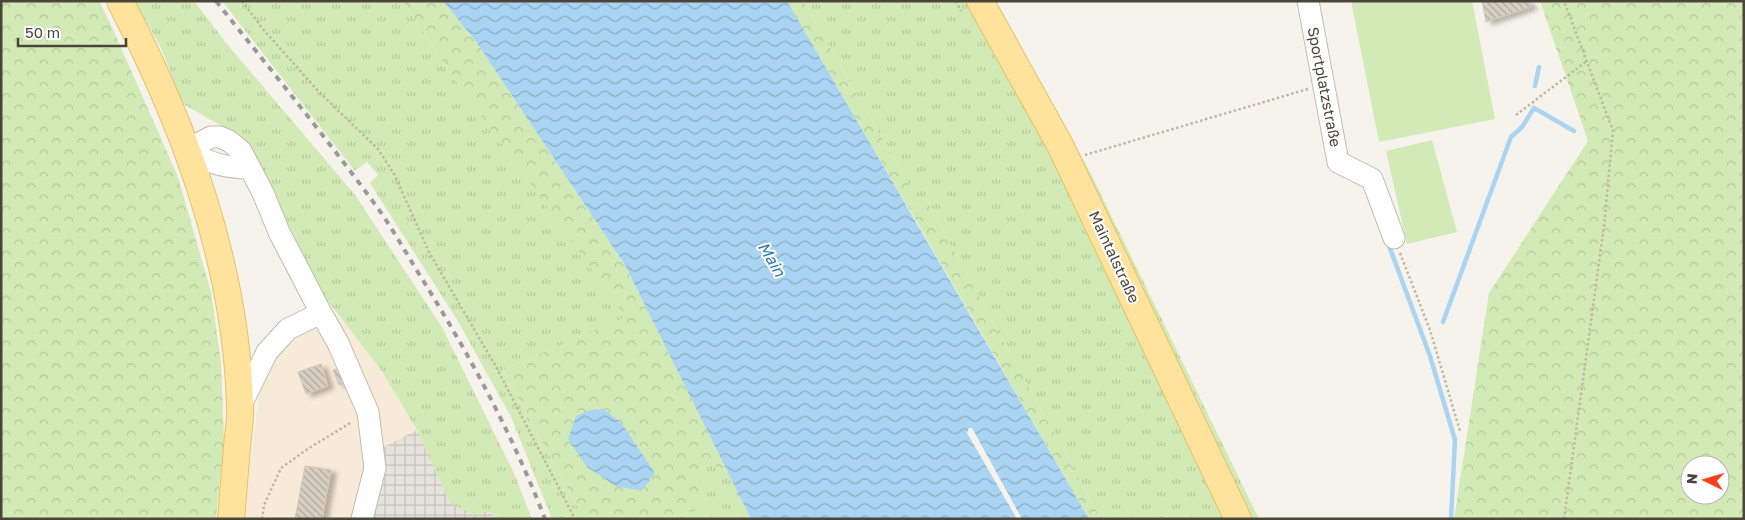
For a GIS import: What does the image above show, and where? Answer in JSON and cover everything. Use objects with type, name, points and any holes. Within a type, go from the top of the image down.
[{"type":"main road","points":[[120,1],[176,118],[215,234],[236,338],[240,407],[231,519]]},
{"type":"main road","name":"Maintalstraße","points":[[980,1],[1060,145],[1238,519]]},
{"type":"street","name":"Sportplatzstraße","points":[[1308,1],[1338,162],[1372,180],[1394,238]]},
{"type":"street","points":[[187,152],[211,137],[220,137],[229,141],[241,151],[263,193],[279,232],[338,343],[368,412],[376,468],[362,519]]},
{"type":"street","points":[[240,407],[267,352],[288,329],[321,313]]},
{"type":"path","points":[[242,1],[262,28],[319,92],[378,149],[394,174],[429,252],[495,365],[575,519]]},
{"type":"path","points":[[1564,1],[1613,132],[1604,226],[1564,519]]},
{"type":"path","points":[[1516,114],[1587,61]]},
{"type":"path","points":[[1081,156],[1324,84]]},
{"type":"path","points":[[1394,238],[1430,330],[1460,431]]},
{"type":"path","points":[[262,519],[264,505],[281,468],[309,448],[368,412]]},
{"type":"shaded area","points":[[336,313],[381,370],[417,430],[368,455],[351,519],[242,519],[258,402],[262,381],[272,355],[295,331]]},
{"type":"shaded area","points":[[417,430],[450,503],[492,511],[494,519],[351,519],[368,455]]},
{"type":"green space","points":[[1,1],[99,1],[178,177],[211,292],[221,362],[224,440],[216,519],[1,519]]},
{"type":"green space","points":[[135,1],[194,1],[227,44],[355,195],[442,327],[514,473],[532,519],[494,519],[492,511],[474,515],[450,503],[417,430],[381,370],[321,292],[257,161],[243,138],[183,104],[161,48]]},
{"type":"green space","points":[[222,1],[403,1],[449,71],[627,317],[503,370],[584,519],[552,519],[511,417],[459,323],[370,183],[378,175],[367,162],[355,171]]},
{"type":"green space","points":[[403,1],[443,1],[477,43],[625,265],[728,472],[697,457],[702,507],[669,519],[584,519],[503,370],[626,317],[449,71]],"holes":[[[603,409],[621,422],[655,473]]]},
{"type":"green space","points":[[787,1],[803,1],[913,192],[902,198]]},
{"type":"green space","points":[[803,1],[980,1],[1061,144],[1072,139],[1091,174],[1259,519],[1101,519],[928,203],[907,205],[902,198],[913,192]]},
{"type":"green space","points":[[1351,1],[1472,1],[1495,119],[1379,142]]},
{"type":"green space","points":[[1540,1],[1744,1],[1744,519],[1454,519],[1489,293],[1588,141]]},
{"type":"green space","points":[[1432,140],[1457,232],[1407,244],[1386,151]]},
{"type":"green space","points":[[928,203],[1101,519],[1089,519],[907,205]]},
{"type":"green space","points":[[696,456],[728,472],[751,519],[669,519],[686,514],[700,486]]},
{"type":"water","name":"Main","points":[[443,1],[787,1],[1089,519],[1022,519],[972,428],[969,428],[967,433],[1017,519],[751,519],[625,265],[477,43]]},
{"type":"water","points":[[603,409],[621,422],[655,473],[642,490],[617,487],[587,467],[568,439],[576,416],[590,410]]},
{"type":"building","points":[[1482,1],[1529,1],[1531,7],[1486,22]]},
{"type":"building","points":[[321,364],[328,386],[306,394],[298,372]]},
{"type":"building","points":[[340,368],[346,383],[339,385],[333,370]]},
{"type":"building","points":[[305,466],[331,470],[322,519],[295,519]]},
{"type":"waterway","points":[[1535,86],[1539,67]]},
{"type":"waterway","points":[[1443,322],[1511,137],[1522,127],[1534,108],[1574,131]]},
{"type":"waterway","points":[[1388,243],[1430,356],[1455,440],[1451,519]]},
{"type":"railway","points":[[216,1],[338,154],[393,231],[455,333],[488,393],[504,424],[545,519]]}]
